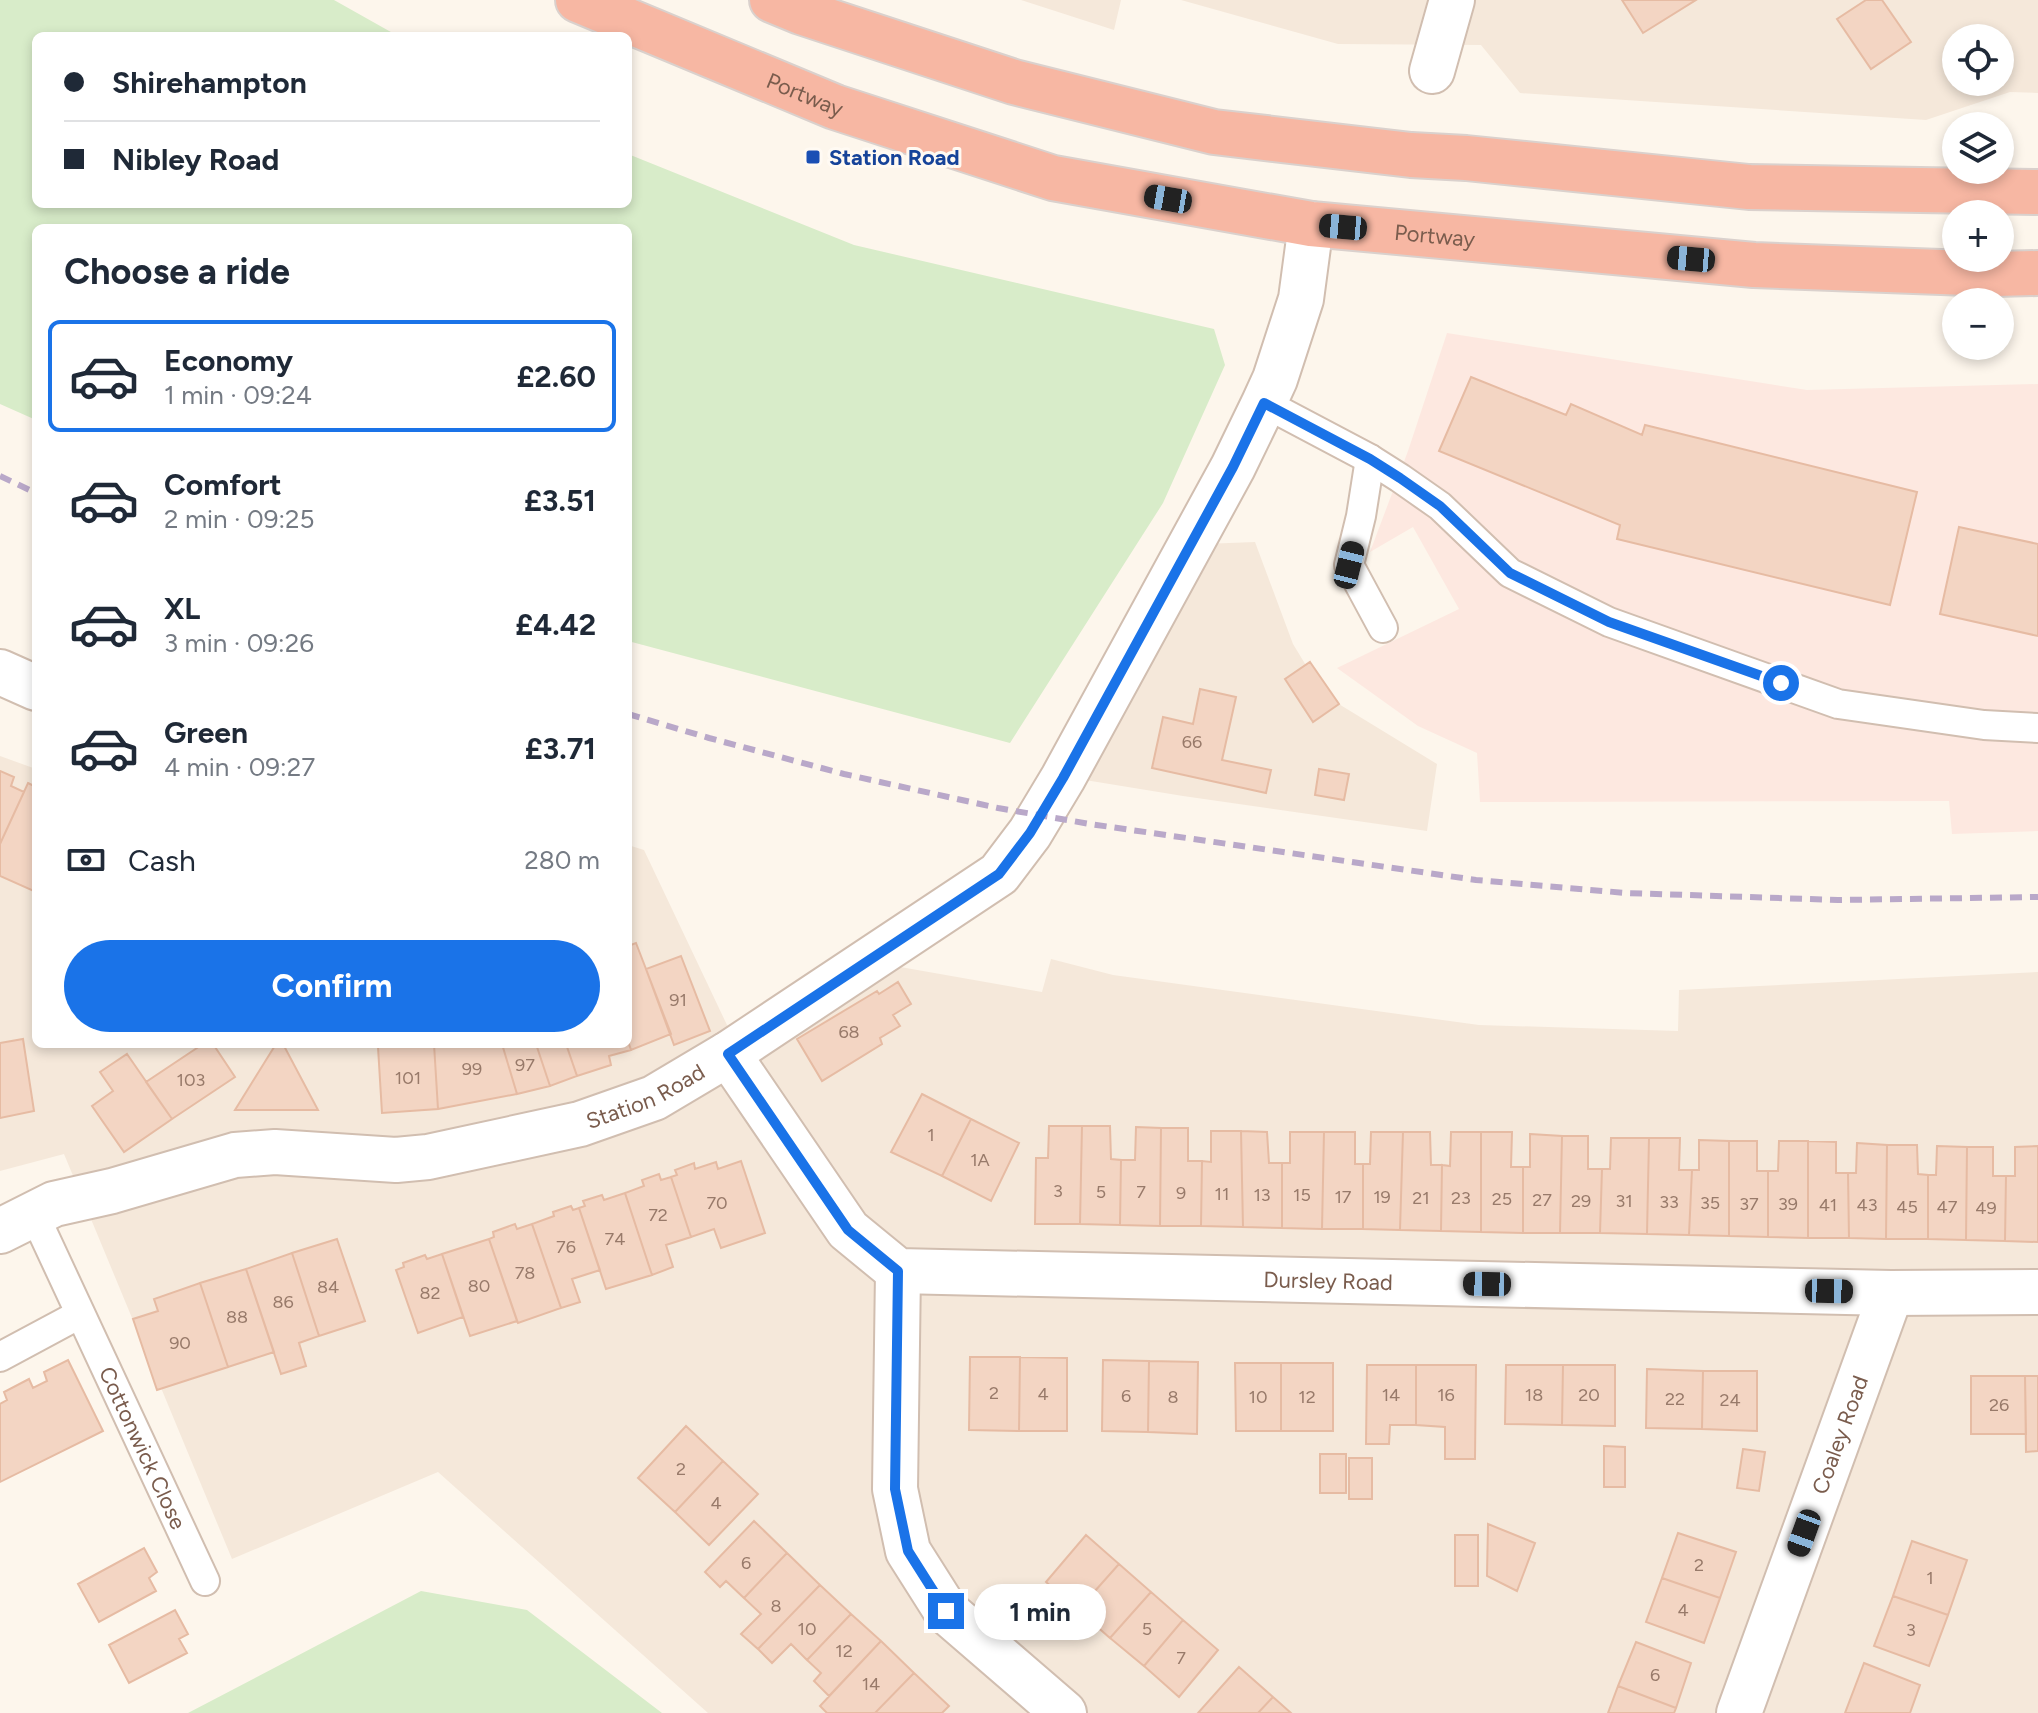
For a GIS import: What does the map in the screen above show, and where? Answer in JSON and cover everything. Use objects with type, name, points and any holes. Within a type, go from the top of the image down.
[{"type":"highway","name":"Portway","points":[[578,0],[835,107],[1053,178],[1311,224],[1754,265],[2038,273]]},
{"type":"highway","points":[[772,0],[1014,82],[1214,132],[1411,155],[1749,187],[2038,192]]},
{"type":"street","points":[[1432,71],[1452,0]]},
{"type":"street","name":"Station Road","points":[[17,1222],[54,1204],[112,1191],[235,1155],[275,1152],[396,1160],[428,1157],[580,1124],[654,1098],[728,1054],[999,874],[1030,833],[1063,778],[1233,467],[1264,403],[1301,299],[1311,224]]},
{"type":"street","points":[[0,672],[32,686]]},
{"type":"street","points":[[728,1054],[848,1230],[898,1271],[895,1489],[908,1551],[946,1611],[1064,1713]]},
{"type":"street","name":"Dursley Road","points":[[898,1271],[1891,1293],[2038,1292]]},
{"type":"street","name":"Coaley Road","points":[[1739,1713],[1891,1293]]},
{"type":"lane","points":[[1264,403],[1370,459],[1440,506],[1510,573],[1609,622],[1838,704],[1984,725],[2038,728]]},
{"type":"lane","points":[[1370,459],[1349,565],[1383,628]]},
{"type":"lane","name":"Cottonwick Close","points":[[17,1222],[80,1314],[205,1581]]},
{"type":"lane","points":[[0,1357],[80,1314]]},
{"type":"shaded area","points":[[1021,0],[1121,0],[1114,30]]},
{"type":"shaded area","points":[[1181,0],[2038,0],[2038,93],[2014,92],[2014,24],[1942,24],[1942,96],[1998,96],[1942,112],[1926,120],[1520,93],[1481,45],[1338,44]]},
{"type":"shaded area","points":[[1447,333],[1807,390],[2038,384],[2038,831],[1952,834],[1949,801],[1480,802],[1477,753],[1418,726],[1337,668],[1459,609],[1413,527],[1370,552]]},
{"type":"shaded area","points":[[1255,542],[1293,644],[1324,695],[1437,764],[1427,831],[1085,780],[1203,544]]},
{"type":"shaded area","points":[[0,756],[32,768],[32,1048],[632,1048],[632,846],[644,850],[745,1063],[889,965],[1042,992],[1051,959],[1113,975],[1479,1025],[1678,1031],[1679,990],[2038,972],[2038,1713],[708,1713],[438,1472],[232,1559],[64,1154],[0,1171]]},
{"type":"green space","points":[[0,0],[334,0],[391,32],[32,32],[32,208],[632,208],[632,156],[854,245],[1214,329],[1225,365],[1163,503],[1010,743],[632,642],[632,224],[32,224],[32,418],[0,404]]},
{"type":"green space","points":[[421,1591],[527,1610],[662,1713],[188,1713]]},
{"type":"building","points":[[1622,0],[1696,0],[1643,33]]},
{"type":"building","points":[[1866,0],[1882,0],[1911,42],[1871,69],[1837,19]]},
{"type":"building","points":[[1471,377],[1566,415],[1571,404],[1642,435],[1645,425],[1917,492],[1890,605],[1617,539],[1620,525],[1439,451]]},
{"type":"building","points":[[1959,527],[2038,544],[2038,636],[1940,614]]},
{"type":"building","points":[[1310,662],[1339,704],[1313,722],[1285,679]]},
{"type":"building","points":[[1200,689],[1236,697],[1222,760],[1271,770],[1266,793],[1152,768],[1163,717],[1193,724]]},
{"type":"building","points":[[1319,769],[1349,774],[1344,800],[1315,795]]},
{"type":"building","points":[[0,771],[14,777],[11,786],[24,792],[0,844]]},
{"type":"building","points":[[28,783],[32,785],[32,890],[0,876],[0,844]]},
{"type":"building","points":[[636,943],[671,1034],[631,1050],[632,1048],[632,944]]},
{"type":"building","points":[[681,956],[710,1031],[674,1045],[646,969]]},
{"type":"building","points":[[898,982],[911,1004],[893,1015],[900,1026],[880,1038],[882,1044],[822,1081],[797,1039],[877,991],[879,994]]},
{"type":"building","points":[[23,1039],[34,1111],[0,1118],[0,1043]]},
{"type":"building","points":[[197,1048],[216,1048],[235,1077],[172,1119],[146,1082]]},
{"type":"building","points":[[274,1048],[285,1048],[318,1110],[235,1110]]},
{"type":"building","points":[[378,1048],[434,1048],[438,1109],[382,1113]]},
{"type":"building","points":[[434,1048],[503,1048],[517,1094],[438,1109]]},
{"type":"building","points":[[503,1048],[537,1048],[550,1086],[517,1094]]},
{"type":"building","points":[[537,1048],[567,1048],[577,1076],[550,1086]]},
{"type":"building","points":[[567,1048],[630,1048],[609,1056],[611,1065],[577,1076]]},
{"type":"building","points":[[127,1054],[172,1119],[124,1152],[92,1106],[113,1091],[100,1072]]},
{"type":"building","points":[[922,1094],[971,1119],[942,1176],[891,1152]]},
{"type":"building","points":[[971,1119],[1019,1143],[991,1201],[942,1176]]},
{"type":"building","points":[[1049,1126],[1082,1126],[1080,1224],[1035,1224],[1036,1158],[1048,1158]]},
{"type":"building","points":[[1082,1126],[1110,1126],[1111,1159],[1121,1160],[1120,1225],[1080,1224]]},
{"type":"building","points":[[1136,1127],[1161,1128],[1160,1226],[1120,1225],[1121,1160],[1135,1160]]},
{"type":"building","points":[[1161,1128],[1188,1128],[1188,1161],[1202,1161],[1201,1226],[1160,1226]]},
{"type":"building","points":[[1211,1131],[1241,1131],[1243,1227],[1201,1226],[1202,1161],[1211,1162]]},
{"type":"building","points":[[1241,1131],[1267,1132],[1269,1163],[1282,1163],[1282,1228],[1243,1227]]},
{"type":"building","points":[[1290,1132],[1324,1132],[1322,1229],[1282,1228],[1282,1163],[1290,1163]]},
{"type":"building","points":[[1324,1132],[1355,1132],[1355,1164],[1363,1164],[1363,1229],[1322,1229]]},
{"type":"building","points":[[1371,1132],[1403,1132],[1400,1230],[1363,1229],[1363,1164],[1370,1164]]},
{"type":"building","points":[[1403,1132],[1430,1132],[1431,1165],[1442,1165],[1441,1231],[1400,1230]]},
{"type":"building","points":[[1451,1132],[1481,1132],[1481,1232],[1441,1231],[1442,1165],[1450,1166]]},
{"type":"building","points":[[1481,1132],[1512,1132],[1511,1167],[1523,1167],[1523,1233],[1481,1232]]},
{"type":"building","points":[[1530,1134],[1562,1136],[1560,1233],[1523,1233],[1523,1167],[1530,1167]]},
{"type":"building","points":[[1562,1136],[1588,1136],[1588,1169],[1602,1169],[1600,1233],[1560,1233]]},
{"type":"building","points":[[1611,1138],[1649,1138],[1647,1234],[1600,1233],[1602,1169],[1610,1169]]},
{"type":"building","points":[[1649,1138],[1680,1138],[1679,1170],[1692,1170],[1689,1235],[1647,1234]]},
{"type":"building","points":[[1699,1140],[1729,1141],[1729,1236],[1689,1235],[1692,1170],[1699,1170]]},
{"type":"building","points":[[1729,1141],[1757,1141],[1757,1171],[1768,1171],[1768,1237],[1729,1236]]},
{"type":"building","points":[[1779,1141],[1808,1141],[1808,1238],[1768,1237],[1768,1171],[1778,1171]]},
{"type":"building","points":[[1808,1141],[1836,1142],[1836,1173],[1848,1173],[1849,1238],[1808,1238]]},
{"type":"building","points":[[1857,1143],[1887,1145],[1886,1239],[1849,1238],[1848,1173],[1856,1173]]},
{"type":"building","points":[[1887,1145],[1917,1145],[1918,1174],[1928,1175],[1928,1239],[1886,1239]]},
{"type":"building","points":[[1937,1146],[1967,1147],[1966,1240],[1928,1239],[1928,1175],[1936,1175]]},
{"type":"building","points":[[2038,1146],[2038,1242],[2005,1241],[2006,1176],[2015,1176],[2015,1147]]},
{"type":"building","points":[[1967,1147],[1993,1147],[1993,1176],[2006,1176],[2005,1241],[1966,1240]]},
{"type":"building","points":[[741,1161],[765,1233],[721,1248],[714,1229],[691,1237],[671,1177],[677,1175],[675,1170],[694,1163],[695,1169],[716,1162],[718,1169]]},
{"type":"building","points":[[659,1174],[661,1180],[671,1177],[691,1237],[666,1245],[673,1267],[652,1275],[625,1193],[644,1186],[642,1180]]},
{"type":"building","points":[[625,1193],[652,1275],[606,1289],[579,1208],[585,1206],[583,1201],[602,1195],[604,1200]]},
{"type":"building","points":[[571,1206],[573,1210],[579,1208],[600,1270],[572,1279],[580,1302],[561,1308],[532,1224]]},
{"type":"building","points":[[515,1224],[517,1229],[532,1224],[561,1308],[518,1323],[489,1239],[494,1237],[493,1232]]},
{"type":"building","points":[[337,1239],[365,1321],[319,1336],[292,1253]]},
{"type":"building","points":[[489,1239],[517,1321],[470,1336],[442,1254]]},
{"type":"building","points":[[292,1253],[319,1336],[299,1343],[306,1366],[281,1374],[246,1269]]},
{"type":"building","points":[[442,1254],[463,1317],[418,1333],[396,1270],[404,1267],[403,1263],[425,1255],[427,1259]]},
{"type":"building","points":[[246,1269],[274,1352],[228,1367],[200,1283]]},
{"type":"building","points":[[200,1283],[228,1367],[157,1390],[133,1319],[158,1311],[154,1299]]},
{"type":"building","points":[[970,1357],[1020,1357],[1019,1431],[969,1430]]},
{"type":"building","points":[[1020,1357],[1067,1358],[1067,1431],[1019,1431]]},
{"type":"building","points":[[68,1360],[103,1431],[0,1482],[0,1404],[7,1400],[4,1392],[29,1379],[33,1388],[47,1381],[44,1372]]},
{"type":"building","points":[[1103,1360],[1149,1361],[1148,1432],[1102,1431]]},
{"type":"building","points":[[1149,1361],[1198,1362],[1197,1434],[1148,1432]]},
{"type":"building","points":[[1235,1363],[1281,1363],[1281,1431],[1236,1431]]},
{"type":"building","points":[[1281,1363],[1333,1363],[1333,1431],[1281,1431]]},
{"type":"building","points":[[1367,1365],[1416,1365],[1416,1425],[1390,1425],[1389,1444],[1366,1444]]},
{"type":"building","points":[[1416,1365],[1476,1365],[1475,1459],[1445,1459],[1445,1427],[1416,1425]]},
{"type":"building","points":[[1506,1365],[1563,1365],[1562,1425],[1505,1424]]},
{"type":"building","points":[[1563,1365],[1615,1365],[1615,1426],[1562,1425]]},
{"type":"building","points":[[1647,1369],[1703,1371],[1702,1429],[1646,1428]]},
{"type":"building","points":[[1703,1371],[1757,1371],[1757,1431],[1702,1429]]},
{"type":"building","points":[[1971,1376],[2025,1376],[2026,1434],[1971,1434]]},
{"type":"building","points":[[2025,1376],[2038,1376],[2038,1451],[2026,1452]]},
{"type":"building","points":[[686,1426],[723,1461],[675,1512],[638,1478]]},
{"type":"building","points":[[1604,1446],[1625,1447],[1625,1487],[1604,1487]]},
{"type":"building","points":[[1743,1449],[1765,1452],[1759,1491],[1737,1488]]},
{"type":"building","points":[[1320,1454],[1346,1454],[1346,1493],[1320,1493]]},
{"type":"building","points":[[1349,1458],[1372,1458],[1372,1499],[1349,1499]]},
{"type":"building","points":[[723,1461],[758,1494],[709,1545],[675,1512]]},
{"type":"building","points":[[754,1521],[787,1553],[744,1598],[726,1581],[720,1587],[705,1572]]},
{"type":"building","points":[[1488,1524],[1535,1543],[1517,1591],[1487,1576]]},
{"type":"building","points":[[1678,1533],[1736,1552],[1720,1598],[1662,1578]]},
{"type":"building","points":[[1086,1535],[1119,1564],[1078,1610],[1046,1582]]},
{"type":"building","points":[[1455,1535],[1478,1535],[1478,1586],[1455,1586]]},
{"type":"building","points":[[1912,1541],[1967,1560],[1948,1615],[1893,1596]]},
{"type":"building","points":[[144,1548],[157,1572],[149,1578],[156,1591],[99,1622],[78,1584]]},
{"type":"building","points":[[787,1553],[820,1585],[758,1649],[741,1634],[761,1614],[744,1598]]},
{"type":"building","points":[[1119,1564],[1151,1592],[1110,1638],[1078,1610]]},
{"type":"building","points":[[1662,1578],[1720,1598],[1704,1643],[1646,1622]]},
{"type":"building","points":[[820,1585],[851,1614],[807,1660],[791,1644],[772,1663],[758,1649]]},
{"type":"building","points":[[1151,1592],[1183,1620],[1144,1666],[1110,1638]]},
{"type":"building","points":[[1893,1596],[1948,1615],[1929,1666],[1874,1646]]},
{"type":"building","points":[[175,1610],[188,1634],[179,1639],[187,1653],[129,1683],[109,1645]]},
{"type":"building","points":[[851,1614],[881,1641],[829,1696],[814,1681],[821,1673],[807,1660]]},
{"type":"building","points":[[1183,1620],[1218,1650],[1179,1697],[1144,1666]]},
{"type":"building","points":[[881,1641],[914,1673],[875,1713],[827,1713],[820,1706]]},
{"type":"building","points":[[1636,1642],[1691,1663],[1676,1708],[1618,1686]]},
{"type":"building","points":[[1864,1663],[1920,1685],[1910,1713],[1845,1713]]},
{"type":"building","points":[[1239,1667],[1273,1697],[1258,1713],[1198,1713]]},
{"type":"building","points":[[914,1673],[949,1706],[942,1713],[875,1713]]},
{"type":"building","points":[[1618,1686],[1676,1708],[1674,1713],[1608,1713]]},
{"type":"building","points":[[1273,1697],[1291,1713],[1258,1713]]},
{"type":"railway","points":[[0,476],[32,491]]},
{"type":"railway","points":[[632,715],[844,774],[998,808],[1476,880],[1626,893],[1838,900],[2038,897]]},
{"type":"place","name":"Station Road","points":[[813,157]]},
{"type":"route","points":[[946,1611],[908,1551],[895,1489],[898,1271],[848,1230],[728,1054],[999,874],[1030,833],[1063,778],[1233,467],[1264,403],[1400,478],[1440,506],[1510,573],[1609,622],[1781,683]]}]
